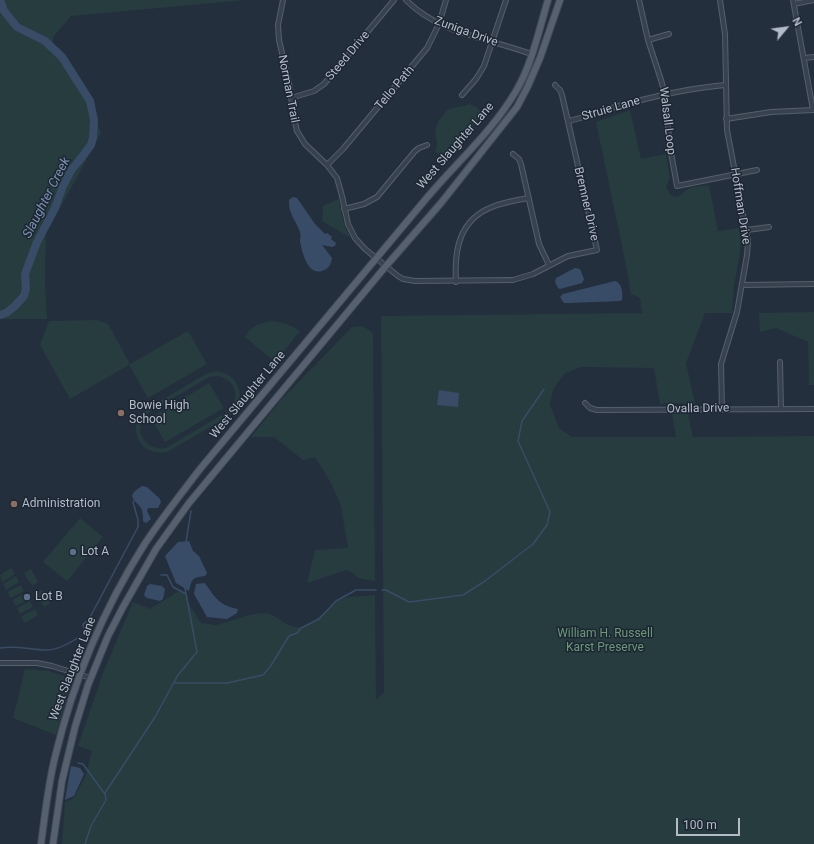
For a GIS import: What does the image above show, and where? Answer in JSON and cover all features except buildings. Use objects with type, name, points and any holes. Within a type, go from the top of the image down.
[{"type":"main road","name":"West Slaughter Lane","points":[[41,844],[55,758],[66,716],[80,675],[99,627],[120,586],[145,544],[204,464],[377,259],[430,193],[481,136],[516,90],[531,54],[548,0]]},
{"type":"main road","name":"West Slaughter Lane","points":[[53,844],[62,781],[75,727],[91,678],[108,636],[126,600],[156,548],[189,503],[386,266],[441,203],[517,106],[528,86],[547,40],[560,0]]},
{"type":"main road","points":[[481,136],[489,143]]},
{"type":"main road","points":[[180,495],[189,503]]},
{"type":"main road","points":[[41,844],[53,844]]},
{"type":"street","name":"Norman Trail","points":[[283,0],[278,25],[279,40],[292,98],[295,124],[300,137],[336,178],[340,186],[348,224],[355,238],[386,266]]},
{"type":"street","name":"Steed Drive","points":[[292,98],[314,91],[324,84],[394,0]]},
{"type":"street","name":"Zuniga Drive","points":[[406,0],[422,14],[439,24],[531,54]]},
{"type":"street","name":"Tello Path","points":[[327,166],[343,149],[430,44],[439,24],[446,0]]},
{"type":"street","points":[[462,95],[482,70],[493,42],[506,0]]},
{"type":"street","name":"Walsall Loop","points":[[639,0],[648,40],[665,95],[670,147],[677,186],[735,174]]},
{"type":"street","name":"Hoffman Drive","points":[[720,0],[725,34],[726,119],[735,174],[747,230],[748,248],[733,327],[721,364],[722,409]]},
{"type":"street","points":[[726,119],[771,112],[814,110],[793,2],[814,0]]},
{"type":"street","points":[[648,40],[669,34]]},
{"type":"street","points":[[804,58],[814,57]]},
{"type":"street","name":"Bremner Drive","points":[[386,266],[398,276],[409,281],[456,282],[519,280],[568,256],[596,250],[562,95],[560,90],[555,85]]},
{"type":"street","name":"Struie Lane","points":[[568,121],[589,117],[627,103],[702,87],[726,85]]},
{"type":"street","points":[[344,209],[364,204],[377,197],[415,151],[427,145]]},
{"type":"street","points":[[513,154],[519,159],[521,164],[539,244],[549,265]]},
{"type":"street","points":[[735,174],[757,170]]},
{"type":"street","points":[[456,282],[455,262],[457,249],[462,235],[470,222],[491,207],[529,198]]},
{"type":"street","points":[[747,230],[768,227]]},
{"type":"street","points":[[742,285],[814,284]]},
{"type":"street","points":[[780,362],[781,409]]},
{"type":"street","name":"Ovalla Drive","points":[[585,403],[590,408],[597,410],[814,408]]},
{"type":"street","points":[[0,663],[37,663],[91,678]]},
{"type":"green space","points":[[0,0],[246,0],[71,16],[53,37],[53,49],[87,98],[101,133],[46,234],[45,283],[47,319],[0,319]]},
{"type":"green space","points":[[469,104],[475,106],[483,114],[445,161],[435,151],[437,144],[435,132],[438,122],[448,110]]},
{"type":"green space","name":"William H. Russell Karst Preserve","points":[[630,110],[641,159],[666,154],[670,177],[666,187],[671,195],[677,197],[690,188],[709,185],[718,231],[739,228],[740,249],[734,285],[732,313],[705,313],[686,363],[695,404],[660,404],[654,368],[580,367],[564,374],[553,390],[550,405],[559,428],[572,437],[676,437],[672,414],[688,414],[693,437],[814,436],[814,844],[62,844],[65,802],[74,798],[85,777],[92,751],[78,746],[103,673],[133,602],[150,609],[179,591],[186,595],[190,606],[201,623],[216,625],[252,614],[264,613],[273,615],[290,626],[301,627],[312,622],[333,604],[344,598],[375,595],[376,699],[384,693],[381,316],[642,313],[640,298],[631,294],[596,122]]},
{"type":"green space","points":[[339,199],[344,224],[351,238],[322,221],[323,206]]},
{"type":"green space","points":[[814,312],[814,385],[809,385],[808,342],[776,328],[760,332],[759,313]]},
{"type":"green space","points":[[96,320],[108,324],[130,364],[188,331],[207,364],[148,398],[129,365],[70,399],[40,345],[49,321]]},
{"type":"green space","points":[[273,321],[287,324],[300,331],[275,362],[245,337],[250,330],[257,325]]},
{"type":"green space","points":[[360,326],[373,333],[375,581],[358,578],[346,570],[307,583],[315,550],[348,548],[341,506],[331,483],[315,457],[303,460],[274,437],[251,437],[281,400],[352,327]]},
{"type":"green space","points":[[216,371],[224,373],[236,382],[240,396],[239,403],[235,410],[229,416],[167,452],[150,451],[139,441],[137,434],[136,427],[138,419],[143,411],[206,374]],"holes":[[[209,377],[223,377],[228,380],[234,388],[235,399],[230,410],[166,448],[152,447],[147,443],[143,438],[140,427],[146,414]]]},
{"type":"green space","points":[[209,383],[224,408],[165,442],[151,418]]},
{"type":"green space","name":"Lot A","points":[[80,518],[103,537],[67,581],[43,562]]},
{"type":"green space","points":[[11,568],[15,574],[2,582],[0,575]]},
{"type":"green space","points":[[31,569],[38,582],[32,586],[24,573]]},
{"type":"green space","points":[[16,576],[19,582],[6,590],[3,584]]},
{"type":"green space","points":[[21,585],[24,591],[11,598],[7,592]]},
{"type":"green space","points":[[42,590],[50,603],[44,607],[36,593]]},
{"type":"green space","points":[[25,593],[29,599],[16,606],[12,600]]},
{"type":"green space","points":[[30,601],[33,607],[20,614],[17,608]]},
{"type":"green space","points":[[35,609],[38,615],[25,623],[21,617]]},
{"type":"green space","points":[[25,669],[49,671],[72,679],[56,735],[13,718]]},
{"type":"water","points":[[293,197],[297,198],[315,224],[325,234],[327,233],[332,237],[331,239],[336,243],[335,246],[332,247],[322,245],[332,258],[330,266],[324,270],[318,272],[314,270],[310,267],[304,257],[300,241],[300,232],[289,205],[289,200]]},
{"type":"water","points":[[575,268],[580,269],[584,279],[582,283],[560,289],[558,288],[555,282],[556,278]]},
{"type":"water","points":[[615,281],[622,289],[622,300],[620,301],[564,303],[560,297],[563,294]]},
{"type":"water","points":[[439,390],[459,393],[458,407],[437,405]]},
{"type":"water","points":[[142,486],[147,487],[160,499],[161,502],[158,508],[148,508],[147,511],[151,519],[146,523],[143,521],[143,513],[141,508],[134,501],[132,495]]},
{"type":"water","points":[[189,541],[193,551],[199,556],[207,573],[205,576],[193,579],[189,591],[176,583],[165,556],[178,542]]},
{"type":"water","points":[[205,583],[218,600],[226,606],[238,609],[237,613],[227,619],[207,617],[194,594],[196,584]]},
{"type":"water","points":[[150,584],[162,586],[165,589],[163,599],[160,601],[147,598],[144,595],[147,586]]},
{"type":"water","points":[[71,766],[80,768],[84,774],[74,796],[65,800]]},
{"type":"waterway","name":"Slaughter Creek","points":[[0,0],[4,11],[17,27],[45,41],[62,57],[90,101],[94,120],[91,145],[72,169],[63,186],[55,208],[37,242],[25,274],[26,289],[24,296],[15,306],[6,313],[0,315]]},
{"type":"waterway","points":[[382,590],[386,590],[409,602],[463,595],[485,581],[533,544],[547,525],[550,512],[518,441],[522,421],[544,389]]},
{"type":"waterway","points":[[84,629],[83,624],[88,621],[138,527],[134,501]]},
{"type":"waterway","points":[[186,542],[191,511]]},
{"type":"waterway","points":[[161,575],[167,575],[173,587],[186,594]]},
{"type":"waterway","points":[[85,844],[91,826],[106,800],[105,793],[155,717],[178,675],[197,652],[185,588]]},
{"type":"waterway","points":[[174,683],[227,683],[263,675],[270,667],[289,636],[297,633],[301,628],[319,619],[336,601],[356,590],[376,590]]},
{"type":"waterway","points":[[0,648],[12,647],[51,650],[64,646],[79,637]]},
{"type":"waterway","points":[[78,763],[83,764],[104,793]]},
{"type":"place","name":"Bowie High School","points":[[121,413]]},
{"type":"place","name":"Administration","points":[[14,504]]},
{"type":"place","name":"Lot A","points":[[73,552]]},
{"type":"place","name":"Lot B","points":[[27,597]]}]
